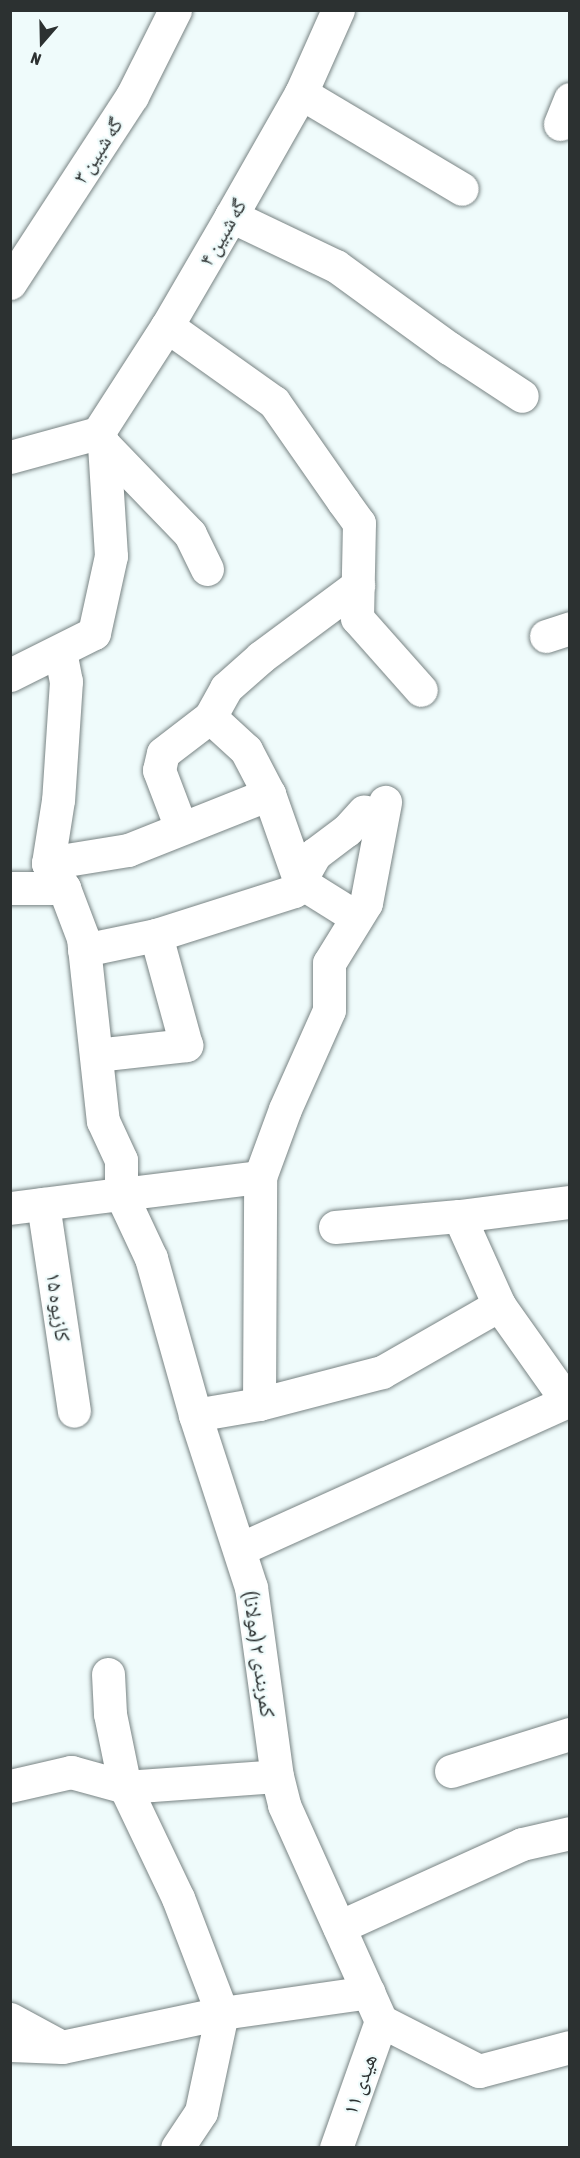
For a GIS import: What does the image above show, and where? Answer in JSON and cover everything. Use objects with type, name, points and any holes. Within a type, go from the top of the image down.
[{"type":"street","name":"گه شبین ۳","points":[[10,284],[132,96],[175,10]]},
{"type":"street","name":"گه شبین ۴","points":[[101,439],[301,93],[338,10]]},
{"type":"street","points":[[301,93],[462,189]]},
{"type":"street","points":[[231,216],[336,266],[449,348],[522,396]]},
{"type":"street","points":[[167,326],[274,402],[359,523],[357,618],[421,690]]},
{"type":"street","points":[[15,450],[101,439]]},
{"type":"street","points":[[101,439],[190,534],[207,568]]},
{"type":"street","points":[[10,675],[94,633],[111,556],[101,439]]},
{"type":"street","points":[[181,828],[159,770],[163,753],[210,717],[226,688],[261,657],[358,585]]},
{"type":"street","points":[[60,651],[66,681],[58,800],[56,876],[83,938],[103,1121],[122,1160],[121,1194]]},
{"type":"street","points":[[210,717],[246,750],[269,794],[300,882],[356,917]]},
{"type":"street","points":[[10,888],[56,876],[128,850],[269,794]]},
{"type":"street","points":[[84,950],[156,935],[294,891],[315,854],[375,807],[366,903],[329,963],[329,1010],[285,1108],[260,1177],[259,1404]]},
{"type":"street","points":[[96,1055],[186,1044],[156,935]]},
{"type":"street","points":[[10,1208],[260,1177]]},
{"type":"street","name":"کمربندی ۲ (مولانا)","points":[[121,1194],[151,1258],[195,1415],[251,1587],[277,1776],[284,1805],[375,2007]]},
{"type":"street","points":[[335,1227],[459,1216],[570,1202]]},
{"type":"street","name":"کازیوه ۱۵","points":[[43,1204],[74,1411]]},
{"type":"street","points":[[240,1549],[568,1401],[499,1305],[459,1216]]},
{"type":"street","points":[[195,1415],[259,1404],[382,1372],[499,1305]]},
{"type":"street","points":[[108,1674],[110,1714],[125,1787],[178,1898],[222,2013],[201,2112],[177,2148]]},
{"type":"street","points":[[451,1771],[570,1734]]},
{"type":"street","points":[[10,1785],[70,1772],[125,1787],[277,1776]]},
{"type":"street","points":[[339,1928],[522,1844],[570,1833]]},
{"type":"street","points":[[10,2045],[62,2047],[222,2013],[375,2007],[479,2071],[570,2047]]},
{"type":"street","name":"هیدی ۱۱","points":[[336,2148],[375,2007]]},
{"type":"street","points":[[10,2019],[62,2047]]}]
